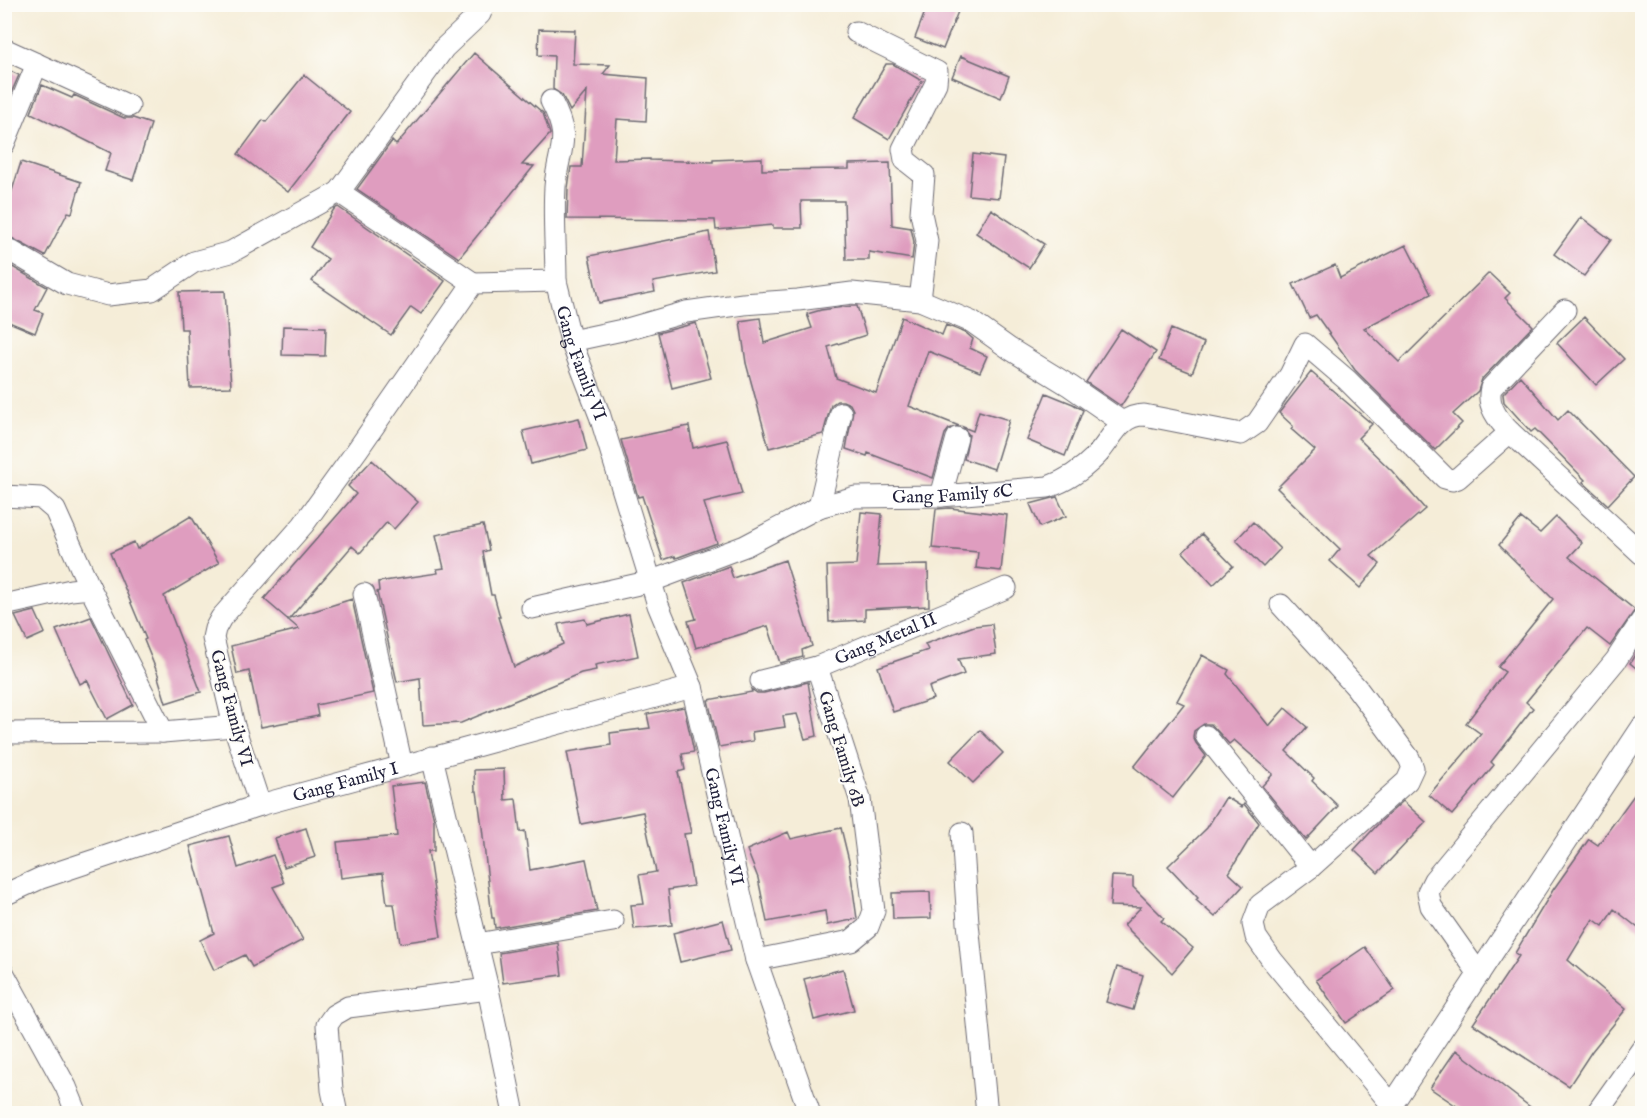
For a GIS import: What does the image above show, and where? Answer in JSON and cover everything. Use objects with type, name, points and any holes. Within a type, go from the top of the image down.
[{"type":"street","points":[[4,246],[67,284],[108,295],[152,290],[194,262],[231,252],[339,192],[444,48],[480,14],[484,4]]},
{"type":"street","points":[[856,32],[937,72],[936,83],[903,149],[905,160],[924,175],[921,213],[927,241],[920,300]]},
{"type":"street","points":[[4,49],[129,106]]},
{"type":"street","points":[[4,144],[37,64]]},
{"type":"street","points":[[551,101],[563,128],[564,139],[555,186],[556,281]]},
{"type":"street","points":[[339,192],[473,283]]},
{"type":"street","name":"Gang Family VI","points":[[260,805],[234,726],[213,638],[221,618],[303,525],[473,283],[556,281],[571,341],[600,416],[658,605],[692,687],[756,960],[810,1113]]},
{"type":"street","points":[[571,341],[627,329],[686,312],[852,293],[920,300],[972,322],[1122,422],[1136,415],[1144,415],[1241,434],[1257,423],[1290,375],[1305,344],[1347,380],[1445,478],[1452,480],[1458,478],[1510,432]]},
{"type":"street","points":[[1565,310],[1491,388],[1488,397],[1500,422],[1642,554]]},
{"type":"street","points":[[819,507],[841,413]]},
{"type":"street","name":"Gang Family 6C","points":[[532,608],[652,581],[745,546],[819,507],[855,497],[941,496],[1048,487],[1065,482],[1097,455],[1122,422]]},
{"type":"street","points":[[941,496],[957,438]]},
{"type":"street","points":[[4,496],[41,498],[55,510],[90,588],[163,732]]},
{"type":"street","points":[[4,605],[90,588]]},
{"type":"street","name":"Gang Metal II","points":[[761,681],[817,667],[1006,588]]},
{"type":"street","points":[[364,594],[402,766]]},
{"type":"street","points":[[1281,605],[1356,687],[1409,758],[1413,768],[1407,781],[1311,867],[1260,904],[1253,924],[1256,937],[1272,960],[1392,1109],[1642,727]]},
{"type":"street","points":[[1479,974],[1431,906],[1428,892],[1434,880],[1616,660],[1642,620]]},
{"type":"street","name":"Gang Family 6B","points":[[756,960],[850,941],[868,927],[874,911],[860,799],[817,667]]},
{"type":"street","name":"Gang Family I","points":[[4,895],[41,878],[260,805],[692,687]]},
{"type":"street","points":[[4,733],[163,732],[234,726]]},
{"type":"street","points":[[1206,736],[1311,867]]},
{"type":"street","points":[[432,758],[488,989],[514,1113]]},
{"type":"street","points":[[962,833],[968,923],[987,1113]]},
{"type":"street","points":[[477,944],[613,921]]},
{"type":"street","points":[[4,974],[66,1087],[76,1113]]},
{"type":"street","points":[[338,1113],[332,1090],[327,1025],[334,1015],[348,1007],[488,989]]},
{"type":"street","points":[[1596,1113],[1642,1049]]},
{"type":"building","points":[[928,4],[961,4],[943,49],[915,38]]},
{"type":"building","points":[[539,29],[575,30],[573,64],[610,65],[603,74],[648,78],[646,121],[617,119],[614,160],[713,162],[713,160],[762,158],[762,170],[849,169],[849,164],[890,163],[892,225],[911,228],[914,242],[912,259],[869,252],[869,260],[846,260],[844,201],[801,201],[802,228],[773,228],[773,225],[716,230],[715,220],[567,219],[571,167],[582,167],[587,91],[570,111],[562,95],[553,89],[554,56],[538,55]]},
{"type":"building","points":[[474,53],[543,113],[550,134],[522,165],[534,166],[459,258],[357,189],[392,141],[396,145]]},
{"type":"building","points":[[961,56],[1009,76],[1001,98],[952,77]]},
{"type":"building","points":[[886,64],[893,64],[922,81],[889,139],[854,118]]},
{"type":"building","points":[[4,68],[19,75],[8,100],[4,99]]},
{"type":"building","points":[[304,75],[350,112],[288,192],[238,154],[263,120],[266,122]]},
{"type":"building","points":[[42,85],[72,98],[74,95],[124,118],[133,118],[151,124],[133,180],[105,171],[111,153],[31,113]]},
{"type":"building","points":[[973,154],[1004,158],[999,198],[969,195]]},
{"type":"building","points":[[21,162],[81,182],[72,213],[68,212],[45,256],[4,234],[4,207],[11,194]]},
{"type":"building","points":[[338,207],[445,281],[421,314],[411,307],[391,335],[312,281],[328,259],[310,247],[334,209]]},
{"type":"building","points":[[991,209],[1044,244],[1029,268],[976,233]]},
{"type":"building","points":[[1581,217],[1611,240],[1584,276],[1554,254]]},
{"type":"building","points":[[709,232],[715,271],[653,282],[655,292],[599,303],[589,256]]},
{"type":"building","points":[[1406,245],[1431,294],[1364,328],[1399,362],[1489,273],[1510,293],[1505,298],[1533,326],[1482,379],[1478,391],[1453,414],[1462,423],[1435,450],[1355,370],[1316,315],[1309,318],[1293,284],[1335,265],[1340,278]]},
{"type":"building","points":[[4,262],[47,287],[35,310],[43,313],[35,333],[4,320]]},
{"type":"building","points":[[225,291],[231,387],[190,388],[187,329],[181,329],[179,292]]},
{"type":"building","points":[[857,306],[866,335],[828,347],[836,378],[876,393],[902,317],[942,335],[946,325],[966,333],[973,339],[970,348],[987,356],[980,372],[928,351],[909,406],[959,426],[949,429],[945,434],[933,478],[868,453],[867,456],[846,449],[853,410],[850,404],[843,401],[837,401],[831,405],[823,434],[769,448],[746,363],[740,321],[760,318],[764,343],[812,328],[807,314]]},
{"type":"building","points":[[1584,317],[1624,359],[1596,385],[1557,343]]},
{"type":"building","points":[[696,323],[711,378],[672,388],[658,333]]},
{"type":"building","points":[[283,326],[326,327],[325,356],[282,355]]},
{"type":"building","points":[[1121,329],[1156,352],[1121,406],[1086,382]]},
{"type":"building","points":[[1171,329],[1204,343],[1192,373],[1159,360]]},
{"type":"building","points":[[1311,372],[1372,424],[1358,438],[1392,471],[1425,509],[1371,556],[1380,564],[1360,588],[1330,561],[1340,549],[1277,488],[1315,450],[1291,429],[1293,426],[1279,413]]},
{"type":"building","points":[[1520,376],[1558,420],[1568,410],[1634,477],[1608,505],[1583,482],[1585,480],[1535,429],[1531,432],[1504,402],[1503,394]]},
{"type":"building","points":[[1046,393],[1083,410],[1065,456],[1027,440]]},
{"type":"building","points":[[979,411],[1009,420],[994,469],[964,459],[969,435],[963,427],[973,431]]},
{"type":"building","points":[[579,418],[587,450],[531,464],[523,431]]},
{"type":"building","points":[[689,426],[693,448],[727,440],[742,494],[704,503],[717,543],[676,558],[675,556],[663,560],[642,496],[638,497],[621,440]]},
{"type":"building","points":[[372,460],[418,502],[394,529],[387,522],[360,553],[352,546],[289,619],[352,599],[373,693],[316,705],[318,716],[261,727],[249,671],[237,674],[231,646],[299,629],[264,599],[356,494],[348,486]]},
{"type":"building","points":[[1057,497],[1066,516],[1040,527],[1030,504]]},
{"type":"building","points":[[950,508],[1007,515],[1001,571],[976,568],[978,552],[932,548],[936,509]]},
{"type":"building","points":[[861,512],[882,514],[877,566],[928,565],[929,606],[865,609],[865,620],[829,622],[827,566],[856,565]]},
{"type":"building","points":[[191,516],[219,563],[164,596],[201,692],[166,703],[159,677],[144,640],[146,639],[110,553],[134,542],[137,549]]},
{"type":"building","points":[[1556,517],[1582,543],[1569,557],[1635,610],[1610,646],[1587,628],[1526,702],[1533,708],[1491,762],[1494,765],[1452,815],[1429,795],[1481,734],[1466,723],[1505,672],[1498,667],[1553,599],[1499,545],[1521,518],[1540,533]]},
{"type":"building","points":[[1253,522],[1280,549],[1263,567],[1236,540]]},
{"type":"building","points":[[483,525],[489,550],[483,552],[491,595],[494,595],[500,617],[498,617],[514,667],[563,644],[558,624],[585,619],[587,624],[629,614],[638,656],[595,665],[596,670],[581,673],[461,723],[423,725],[420,678],[397,682],[377,592],[379,591],[378,582],[438,573],[437,569],[444,568],[436,535]]},
{"type":"building","points":[[1202,534],[1233,566],[1213,585],[1183,552]]},
{"type":"building","points":[[785,560],[812,646],[802,650],[803,657],[780,663],[768,626],[696,648],[688,621],[696,619],[684,583],[729,566],[733,578]]},
{"type":"building","points":[[35,611],[45,633],[27,641],[15,616]]},
{"type":"building","points":[[91,617],[133,705],[107,719],[87,680],[80,684],[56,630]]},
{"type":"building","points":[[992,624],[996,654],[958,659],[964,674],[929,687],[933,699],[893,712],[878,667],[928,650],[925,644],[974,626]]},
{"type":"building","points":[[1642,643],[1642,673],[1630,663]]},
{"type":"building","points":[[1202,655],[1229,670],[1227,674],[1269,726],[1285,708],[1307,727],[1286,751],[1338,806],[1306,840],[1262,786],[1273,774],[1234,740],[1229,744],[1211,724],[1204,724],[1194,731],[1193,737],[1206,756],[1173,798],[1134,767],[1184,704],[1177,701]]},
{"type":"building","points":[[808,682],[817,736],[805,739],[797,714],[783,716],[785,727],[752,732],[753,741],[719,747],[708,700],[752,692],[751,689],[757,693],[764,693]]},
{"type":"building","points":[[684,707],[694,752],[682,754],[685,770],[678,772],[691,833],[684,834],[693,886],[668,890],[672,925],[634,929],[631,905],[644,904],[639,875],[656,872],[643,812],[581,824],[567,752],[611,745],[610,733],[650,728],[647,714]]},
{"type":"building","points":[[980,730],[1003,753],[973,783],[950,761]]},
{"type":"building","points":[[504,769],[505,800],[516,799],[520,832],[525,831],[530,870],[586,859],[597,911],[495,928],[474,770]]},
{"type":"building","points":[[425,782],[434,820],[434,851],[428,851],[441,937],[400,943],[394,904],[387,904],[383,873],[341,878],[337,842],[397,836],[391,786]]},
{"type":"building","points":[[1642,784],[1642,931],[1614,909],[1603,926],[1593,919],[1568,960],[1626,1009],[1592,1051],[1569,1086],[1473,1024],[1519,956],[1515,953],[1553,890],[1589,839],[1598,845]]},
{"type":"building","points":[[1226,797],[1242,807],[1244,804],[1259,823],[1229,873],[1243,886],[1215,917],[1196,900],[1198,898],[1168,866],[1207,828]]},
{"type":"building","points":[[1403,801],[1426,822],[1378,873],[1354,850]]},
{"type":"building","points":[[306,828],[315,857],[284,867],[275,838]]},
{"type":"building","points":[[841,828],[849,861],[857,919],[827,925],[825,911],[767,922],[758,878],[747,850],[788,832],[791,839]]},
{"type":"building","points":[[229,836],[238,868],[273,855],[284,883],[273,887],[303,940],[252,967],[245,955],[214,970],[200,940],[214,933],[190,846]]},
{"type":"building","points":[[1112,876],[1133,877],[1133,887],[1164,918],[1161,921],[1193,948],[1172,973],[1124,925],[1141,907],[1110,906]]},
{"type":"building","points":[[930,892],[931,918],[893,919],[892,893]]},
{"type":"building","points":[[723,920],[731,950],[680,962],[673,933]]},
{"type":"building","points":[[558,943],[562,975],[503,983],[499,953]]},
{"type":"building","points":[[1365,947],[1395,990],[1346,1023],[1316,980]]},
{"type":"building","points":[[1117,967],[1143,975],[1133,1010],[1106,1002]]},
{"type":"building","points":[[843,969],[854,1010],[814,1020],[804,979]]},
{"type":"building","points":[[1456,1050],[1538,1113],[1467,1113],[1430,1088]]}]
